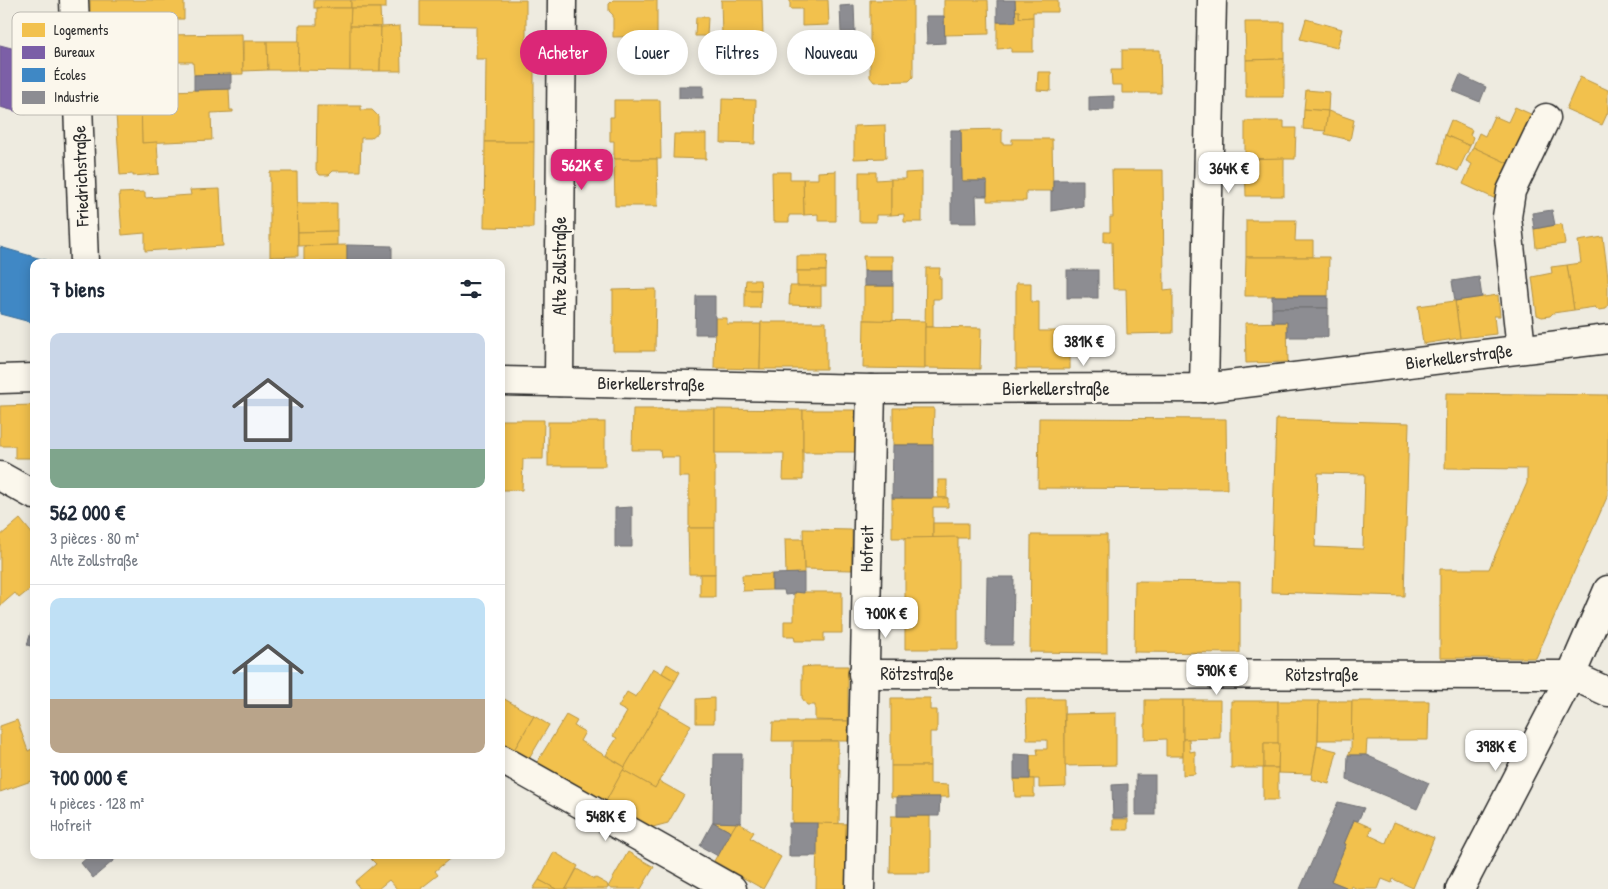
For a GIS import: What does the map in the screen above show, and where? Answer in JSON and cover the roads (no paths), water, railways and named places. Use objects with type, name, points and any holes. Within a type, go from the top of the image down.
[{"type":"street","name":"Alte Zollstraße","points":[[559,382],[562,0]]},
{"type":"street","points":[[1204,388],[1212,0]]},
{"type":"street","name":"Friedrichstraße","points":[[78,115],[84,259]]},
{"type":"street","points":[[1521,349],[1507,217],[1511,191],[1546,118]]},
{"type":"street","name":"Bierkellerstraße","points":[[505,381],[871,389],[1204,388],[1608,339]]},
{"type":"street","points":[[0,379],[30,378]]},
{"type":"street","name":"Hofreit","points":[[860,889],[871,389]]},
{"type":"street","points":[[0,476],[30,493]]},
{"type":"street","points":[[1460,889],[1571,675],[1608,590]]},
{"type":"street","name":"Rötzstraße","points":[[864,674],[1571,675]]},
{"type":"street","points":[[1571,675],[1608,692]]},
{"type":"street","points":[[505,761],[732,889]]}]
